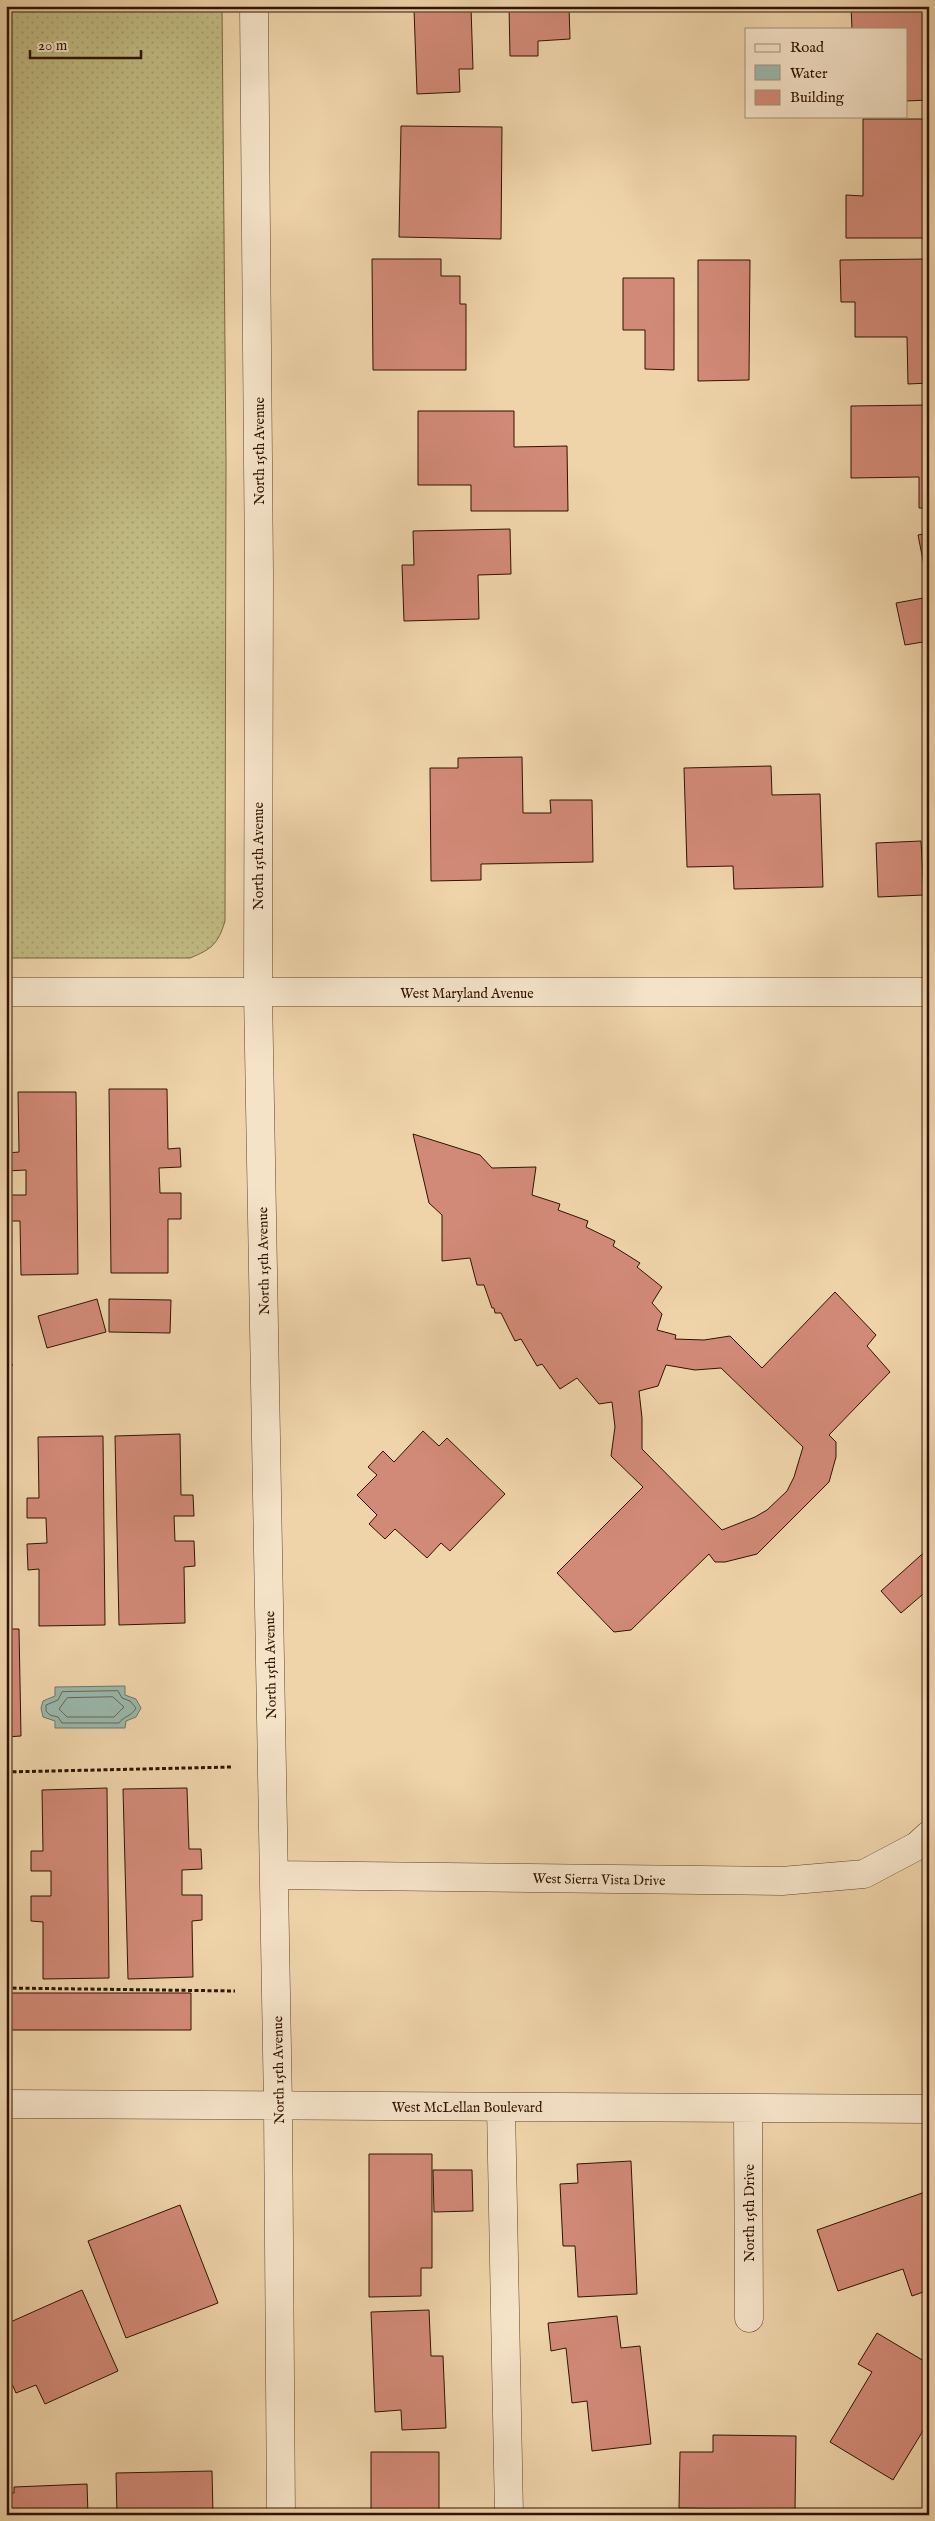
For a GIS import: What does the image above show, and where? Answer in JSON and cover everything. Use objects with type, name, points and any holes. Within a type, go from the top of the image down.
[{"type":"street","name":"North 15th Avenue","points":[[254,6],[259,564],[258,993],[278,2106],[281,2515]]},
{"type":"street","name":"West Maryland Avenue","points":[[6,992],[929,992]]},
{"type":"street","name":"West Sierra Vista Drive","points":[[274,1875],[782,1881],[864,1874],[923,1840]]},
{"type":"street","name":"West McLellan Boulevard","points":[[6,2104],[929,2109]]},
{"type":"street","points":[[500,2107],[509,2515]]},
{"type":"street","name":"North 15th Drive","points":[[748,2108],[748,2318]]},
{"type":"path","points":[[6,1772],[232,1767]]},
{"type":"path","points":[[6,1935],[7,1988],[235,1990]]},
{"type":"shaded area","points":[[6,6],[222,6],[226,461],[225,921],[220,935],[213,945],[204,952],[190,958],[6,958]]},
{"type":"water","points":[[125,1686],[125,1695],[136,1699],[141,1708],[136,1717],[126,1721],[125,1728],[55,1728],[55,1721],[43,1717],[41,1708],[43,1701],[55,1696],[55,1687]]},
{"type":"building","points":[[509,6],[569,6],[570,39],[538,41],[538,56],[510,56]]},
{"type":"building","points":[[851,6],[929,6],[929,100],[908,101],[908,28],[852,28]]},
{"type":"building","points":[[471,7],[473,69],[459,69],[460,92],[417,94],[414,9]]},
{"type":"building","points":[[863,119],[929,119],[929,238],[846,238],[846,195],[863,196]]},
{"type":"building","points":[[401,126],[502,127],[501,239],[399,237]]},
{"type":"building","points":[[372,259],[441,259],[441,276],[460,276],[460,304],[466,304],[466,370],[373,370]]},
{"type":"building","points":[[929,259],[929,383],[908,384],[907,337],[855,337],[855,302],[841,302],[840,260]]},
{"type":"building","points":[[698,260],[750,260],[749,380],[698,381]]},
{"type":"building","points":[[623,278],[674,278],[674,370],[645,369],[645,330],[623,330]]},
{"type":"building","points":[[929,405],[929,508],[919,508],[919,477],[851,478],[851,406]]},
{"type":"building","points":[[418,411],[514,411],[514,447],[567,446],[568,511],[471,511],[471,485],[418,485]]},
{"type":"building","points":[[510,529],[511,574],[478,575],[479,619],[404,621],[402,565],[414,565],[413,531]]},
{"type":"building","points":[[929,533],[929,591],[918,535]]},
{"type":"building","points":[[929,597],[929,641],[905,645],[896,603]]},
{"type":"building","points":[[522,757],[523,813],[551,813],[550,800],[592,800],[593,862],[481,864],[481,880],[431,881],[430,768],[458,768],[458,758]]},
{"type":"building","points":[[771,766],[772,795],[820,794],[823,887],[734,889],[733,866],[687,867],[684,768]]},
{"type":"building","points":[[921,841],[924,895],[878,897],[876,843]]},
{"type":"building","points":[[109,1089],[167,1089],[168,1149],[180,1148],[181,1167],[159,1168],[160,1193],[181,1193],[181,1219],[168,1219],[168,1273],[111,1273]]},
{"type":"building","points":[[18,1092],[76,1092],[78,1274],[21,1275],[20,1221],[7,1221],[7,1195],[26,1195],[26,1170],[6,1171],[7,1153],[19,1152]]},
{"type":"building","points":[[413,1134],[480,1155],[492,1168],[536,1167],[532,1195],[560,1204],[558,1210],[588,1221],[586,1227],[615,1241],[613,1246],[640,1263],[637,1267],[662,1287],[652,1303],[662,1314],[657,1330],[676,1335],[675,1339],[704,1340],[730,1336],[762,1368],[835,1292],[876,1335],[867,1346],[890,1372],[829,1435],[836,1442],[836,1457],[829,1482],[757,1554],[725,1562],[715,1562],[709,1554],[631,1630],[614,1632],[557,1573],[643,1487],[611,1456],[615,1427],[612,1402],[599,1404],[577,1378],[560,1389],[542,1364],[537,1366],[521,1339],[515,1341],[501,1313],[495,1313],[484,1285],[477,1285],[470,1258],[442,1261],[442,1215],[429,1203]],"holes":[[[666,1365],[695,1370],[721,1368],[803,1447],[794,1477],[787,1491],[767,1510],[755,1517],[722,1530],[642,1449],[642,1418],[639,1391],[658,1386]]]},
{"type":"building","points":[[97,1299],[106,1332],[47,1348],[38,1316]]},
{"type":"building","points":[[109,1299],[171,1300],[170,1333],[109,1332]]},
{"type":"building","points":[[6,1358],[13,1365],[6,1371]]},
{"type":"building","points":[[423,1431],[439,1446],[447,1438],[505,1494],[450,1551],[441,1543],[427,1558],[395,1529],[385,1539],[369,1524],[377,1515],[357,1495],[377,1475],[368,1467],[383,1451],[394,1462]]},
{"type":"building","points":[[180,1434],[181,1495],[193,1495],[194,1516],[174,1516],[175,1541],[194,1541],[195,1566],[184,1567],[185,1623],[119,1625],[115,1436]]},
{"type":"building","points":[[103,1436],[105,1625],[39,1626],[39,1569],[28,1570],[27,1544],[47,1543],[46,1518],[27,1518],[27,1498],[39,1498],[38,1437]]},
{"type":"building","points":[[929,1548],[929,1589],[901,1613],[881,1591]]},
{"type":"building","points":[[6,1629],[19,1629],[21,1736],[6,1737]]},
{"type":"building","points":[[107,1788],[109,1978],[43,1979],[43,1922],[31,1921],[31,1896],[51,1896],[51,1871],[31,1871],[31,1851],[43,1851],[42,1790]]},
{"type":"building","points":[[187,1788],[189,1849],[201,1849],[202,1869],[182,1870],[182,1895],[202,1895],[202,1920],[192,1921],[193,1977],[128,1979],[123,1789]]},
{"type":"building","points":[[8,1993],[191,1993],[191,2030],[9,2030]]},
{"type":"building","points":[[369,2154],[432,2154],[432,2268],[421,2268],[421,2296],[369,2297]]},
{"type":"building","points":[[631,2161],[637,2294],[578,2297],[575,2246],[563,2246],[560,2184],[578,2183],[577,2164]]},
{"type":"building","points":[[433,2170],[472,2170],[473,2211],[434,2212]]},
{"type":"building","points":[[928,2191],[929,2290],[912,2296],[903,2269],[838,2291],[817,2230]]},
{"type":"building","points":[[180,2205],[218,2303],[126,2338],[88,2241]]},
{"type":"building","points":[[82,2290],[118,2371],[45,2404],[36,2385],[16,2393],[6,2370],[6,2324]]},
{"type":"building","points":[[429,2310],[431,2356],[443,2356],[446,2428],[402,2430],[401,2410],[375,2412],[371,2312]]},
{"type":"building","points":[[617,2316],[621,2348],[640,2346],[651,2444],[592,2451],[587,2401],[572,2403],[566,2348],[551,2351],[548,2323]]},
{"type":"building","points":[[877,2333],[929,2364],[929,2421],[893,2480],[830,2442],[872,2372],[858,2364]]},
{"type":"building","points":[[713,2435],[796,2436],[795,2510],[679,2508],[680,2452],[713,2452]]},
{"type":"building","points":[[371,2452],[439,2452],[439,2515],[371,2515]]},
{"type":"building","points":[[212,2471],[213,2515],[117,2515],[116,2473]]},
{"type":"building","points":[[87,2484],[88,2515],[6,2515],[6,2493],[14,2493],[14,2487]]}]
